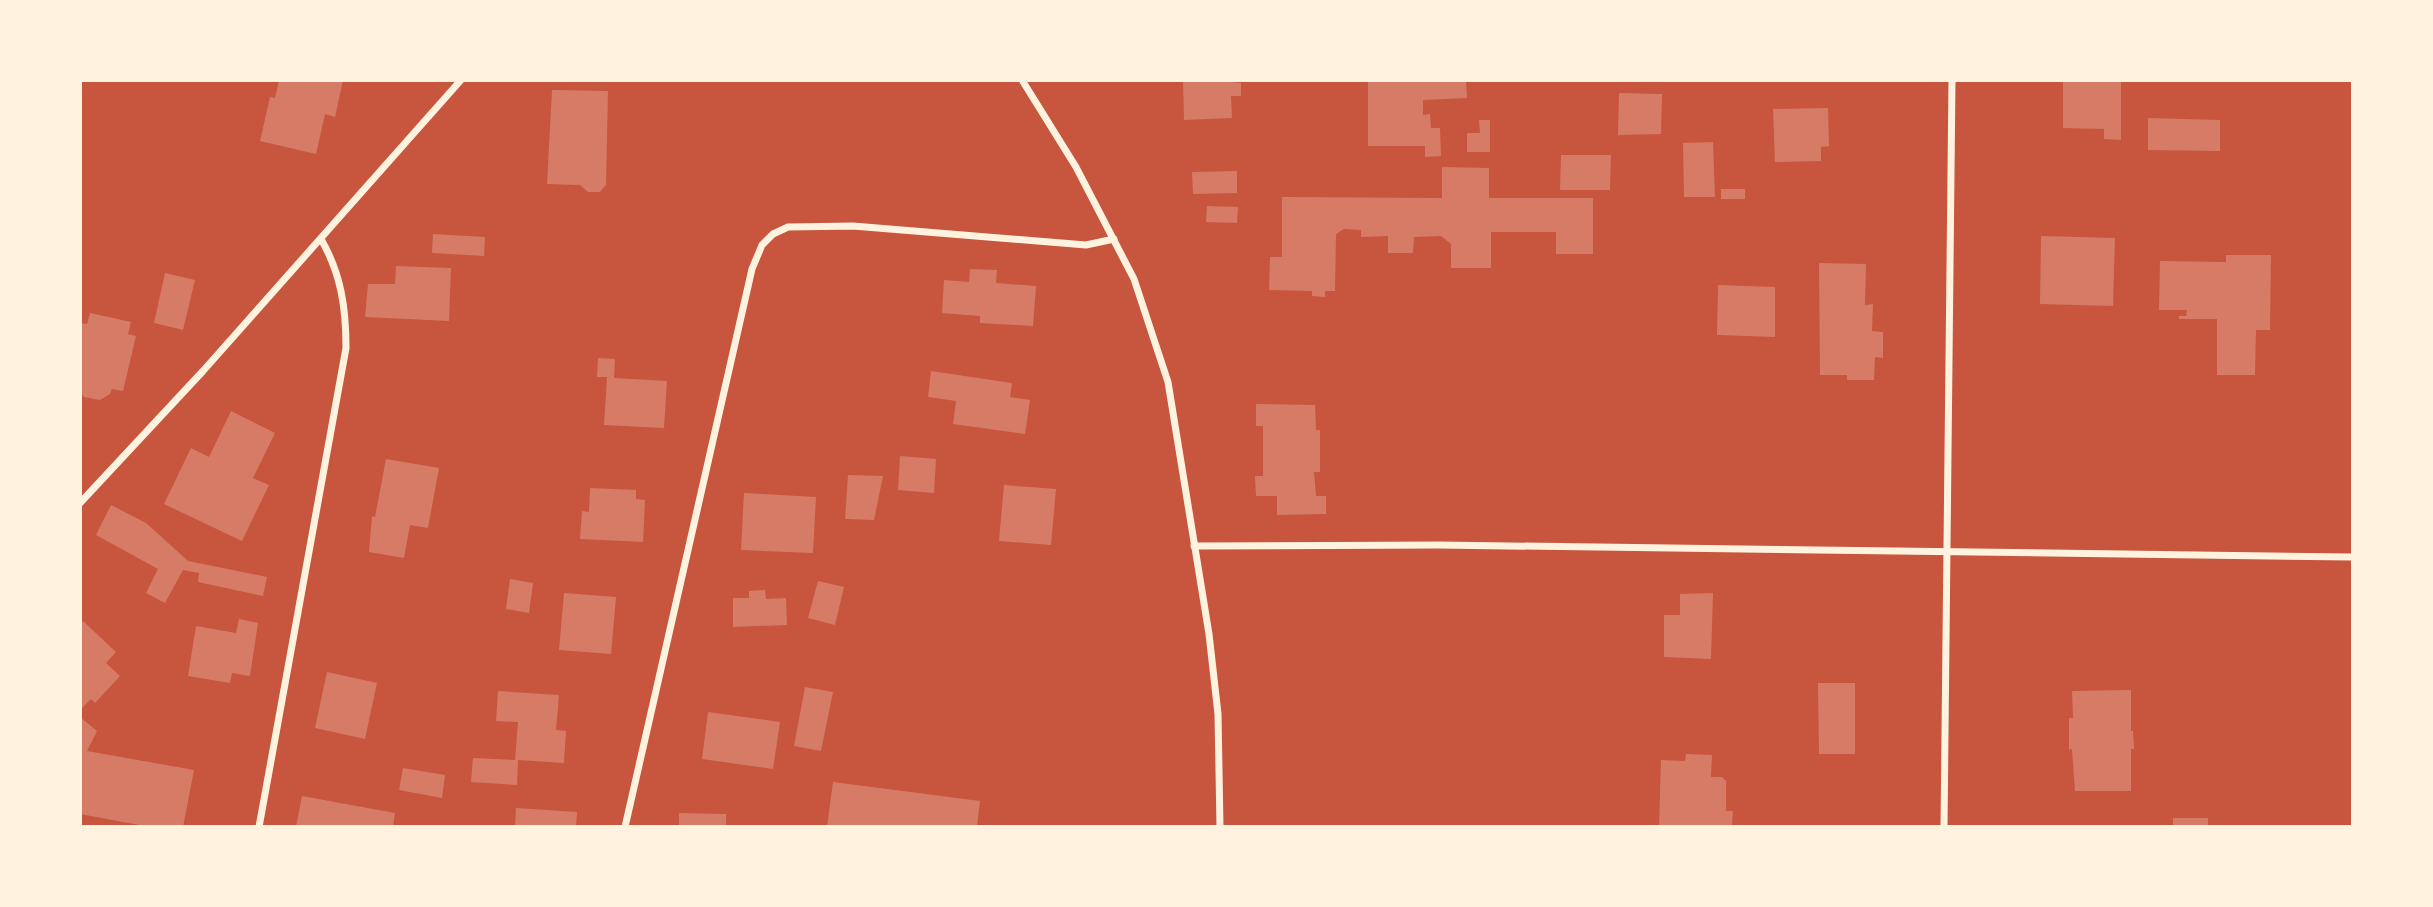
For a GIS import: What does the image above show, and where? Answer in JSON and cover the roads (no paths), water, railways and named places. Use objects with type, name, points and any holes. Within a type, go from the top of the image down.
[{"type":"street","points":[[80,503],[203,371],[461,80]]},
{"type":"street","points":[[1022,80],[1076,167],[1139,290],[1168,382],[1209,634],[1218,713],[1220,827]]},
{"type":"street","points":[[1944,827],[1952,80]]},
{"type":"street","points":[[625,827],[752,269],[762,245],[773,234],[788,227],[853,226],[1086,245],[1114,239]]},
{"type":"street","points":[[259,827],[346,348],[346,318],[340,280],[321,239]]},
{"type":"street","points":[[1194,546],[1439,545],[2353,558]]}]
